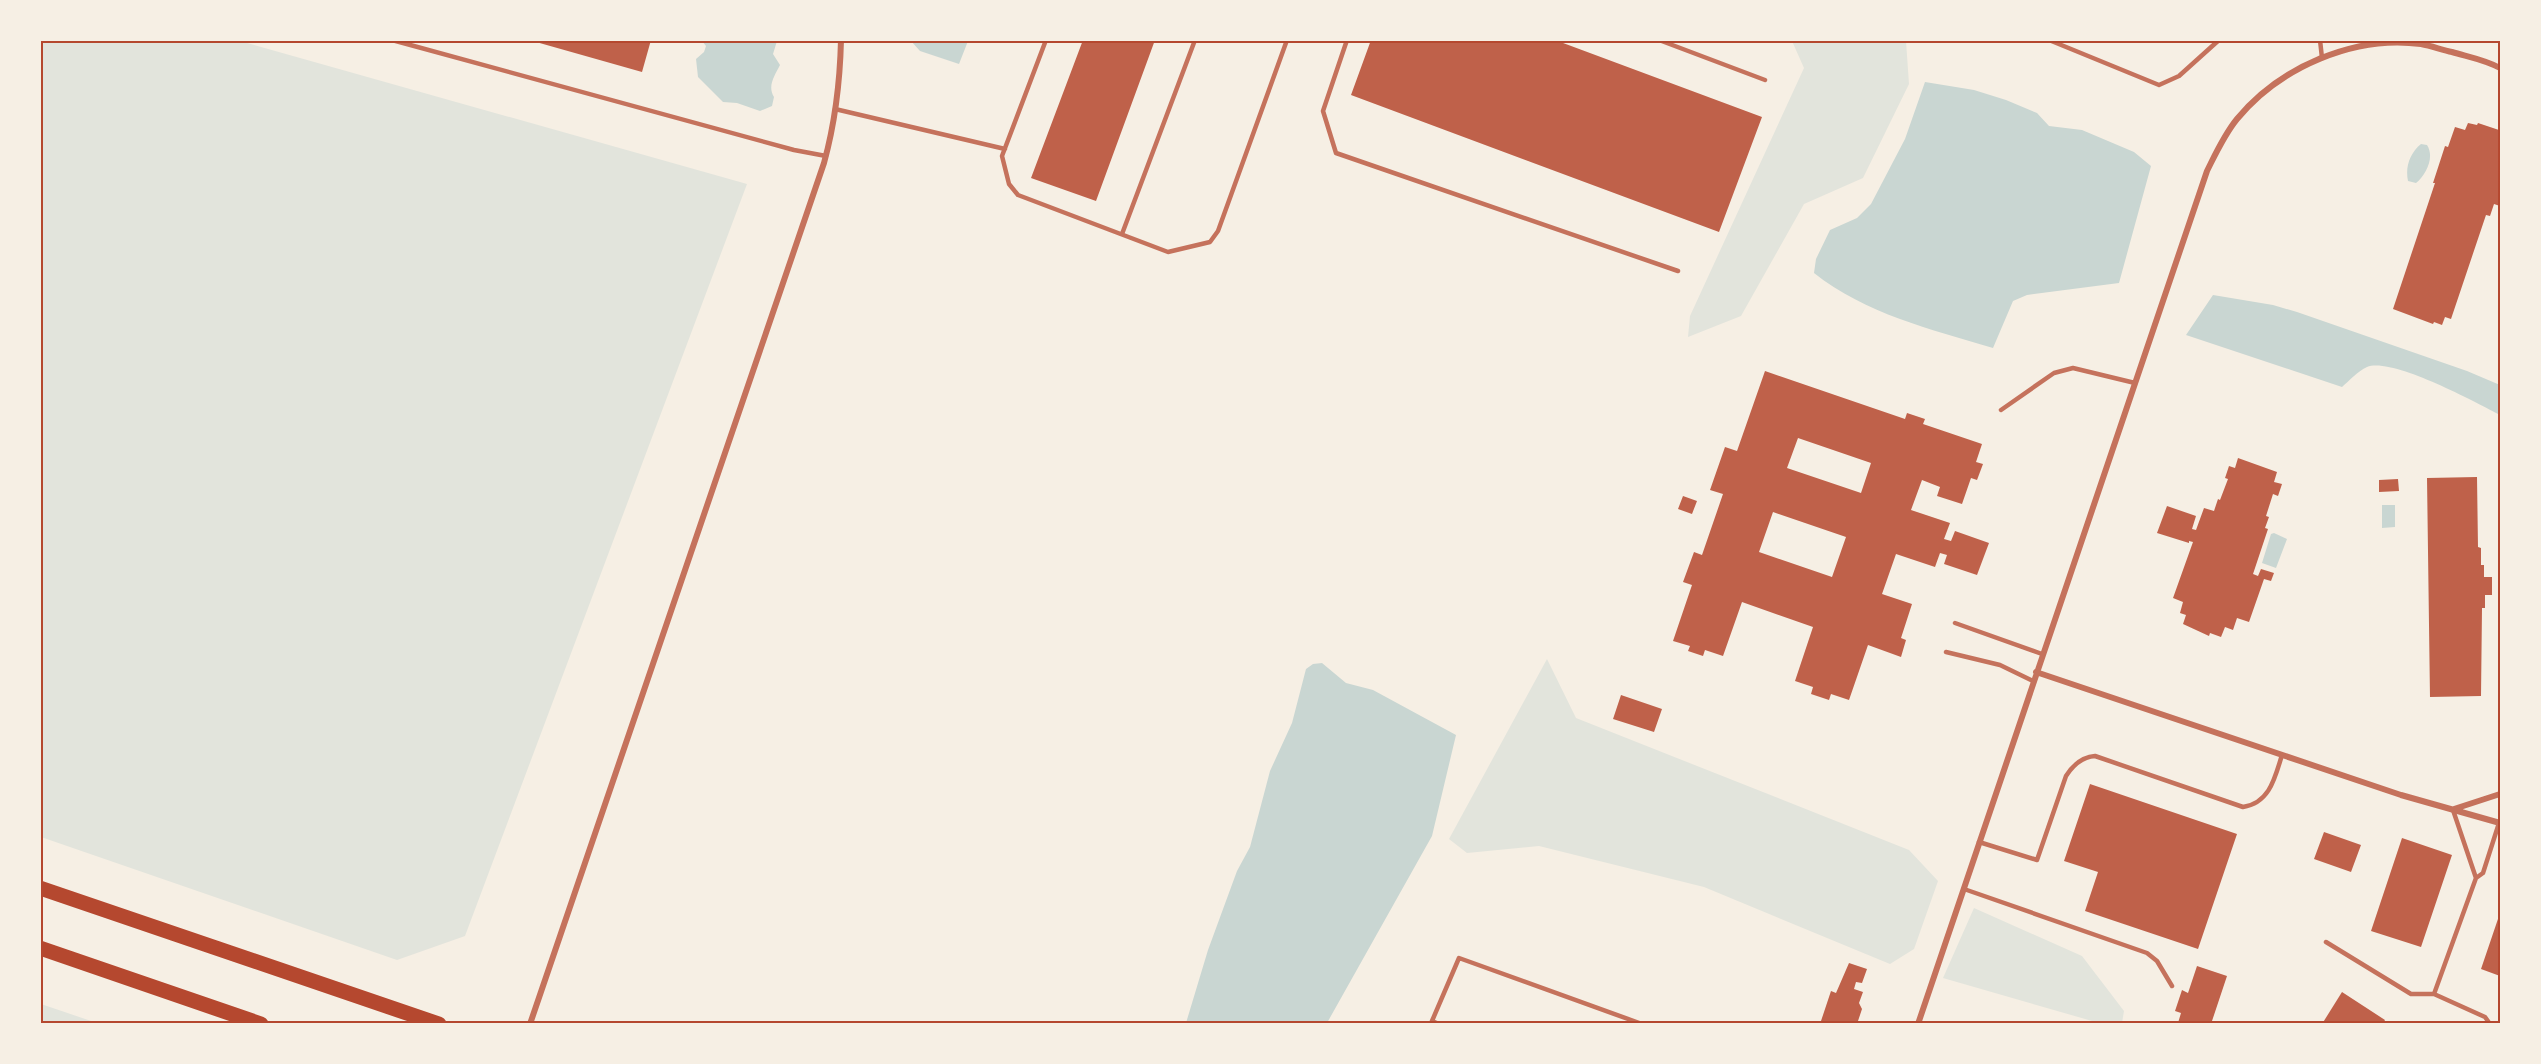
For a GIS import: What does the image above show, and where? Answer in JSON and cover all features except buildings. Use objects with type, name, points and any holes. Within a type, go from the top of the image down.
[{"type":"main road","points":[[40,888],[439,1023]]},
{"type":"main road","points":[[40,948],[261,1023]]},
{"type":"street","points":[[531,1023],[826,156],[840,76],[840,40]]},
{"type":"street","points":[[1918,1023],[2207,171],[2221,142],[2253,102],[2297,69],[2322,58],[2368,45],[2421,44],[2490,62],[2500,68]]},
{"type":"street","points":[[2036,672],[2401,795],[2500,823]]},
{"type":"street","points":[[2453,810],[2500,794]]},
{"type":"lane","points":[[392,40],[794,150],[826,156]]},
{"type":"lane","points":[[1046,40],[1002,156],[1009,184],[1018,195],[1168,252],[1210,242],[1218,231],[1287,40]]},
{"type":"lane","points":[[1122,234],[1195,40]]},
{"type":"lane","points":[[1347,40],[1323,111],[1336,153],[1678,271]]},
{"type":"lane","points":[[1659,40],[1765,80]]},
{"type":"lane","points":[[2049,40],[2159,85],[2179,76],[2219,40]]},
{"type":"lane","points":[[2320,40],[2322,58]]},
{"type":"lane","points":[[835,109],[1005,149]]},
{"type":"lane","points":[[2001,410],[2054,373],[2073,368],[2094,371],[2135,383]]},
{"type":"lane","points":[[1956,623],[2042,654]]},
{"type":"lane","points":[[1946,652],[2000,665],[2033,681]]},
{"type":"lane","points":[[1979,842],[2037,860],[2066,776],[2075,764],[2088,757],[2095,756],[2243,807],[2257,802],[2268,792],[2282,755]]},
{"type":"lane","points":[[2453,810],[2476,878]]},
{"type":"lane","points":[[2434,994],[2476,878],[2483,873],[2500,823]]},
{"type":"lane","points":[[1964,889],[2147,952],[2157,961],[2172,986]]},
{"type":"lane","points":[[2326,942],[2411,994],[2434,994],[2485,1017],[2490,1023]]},
{"type":"lane","points":[[1439,1023],[1432,1021],[1459,958],[1642,1023]]},
{"type":"shaded area","points":[[41,40],[240,41],[747,184],[465,936],[397,960],[41,837]]},
{"type":"shaded area","points":[[702,41],[777,41],[773,54],[780,65],[771,89],[774,97],[772,106],[760,111],[737,103],[723,102],[698,77],[696,59],[704,52],[706,46]]},
{"type":"shaded area","points":[[911,41],[968,41],[959,64],[920,51]]},
{"type":"shaded area","points":[[1792,41],[1906,41],[1909,84],[1863,178],[1804,204],[1741,316],[1688,337],[1690,316],[1804,68]]},
{"type":"shaded area","points":[[1925,82],[1974,90],[2006,100],[2037,113],[2049,126],[2082,130],[2134,152],[2151,166],[2119,283],[2027,295],[2013,301],[1993,348],[1922,327],[1877,310],[1834,287],[1814,273],[1816,259],[1830,230],[1857,218],[1871,204],[1905,139]]},
{"type":"shaded area","points":[[2421,144],[2427,145],[2430,160],[2426,171],[2416,183],[2408,181],[2407,171],[2411,156]]},
{"type":"shaded area","points":[[2213,295],[2273,305],[2297,312],[2467,371],[2500,385],[2500,415],[2434,382],[2395,368],[2367,367],[2342,387],[2186,335]]},
{"type":"shaded area","points":[[2382,505],[2395,505],[2395,527],[2382,528]]},
{"type":"shaded area","points":[[2274,533],[2287,539],[2276,568],[2262,563],[2271,534]]},
{"type":"shaded area","points":[[1547,659],[1576,718],[1909,850],[1938,881],[1914,949],[1890,964],[1704,887],[1539,846],[1467,853],[1449,839]]},
{"type":"shaded area","points":[[1322,663],[1346,683],[1373,690],[1456,735],[1432,836],[1327,1023],[1186,1023],[1208,950],[1237,871],[1250,847],[1270,771],[1292,723],[1306,669],[1313,664]]},
{"type":"shaded area","points":[[1974,908],[2082,956],[2124,1011],[2122,1023],[2099,1023],[1943,978]]},
{"type":"shaded area","points":[[41,1004],[97,1023],[41,1023]]}]
